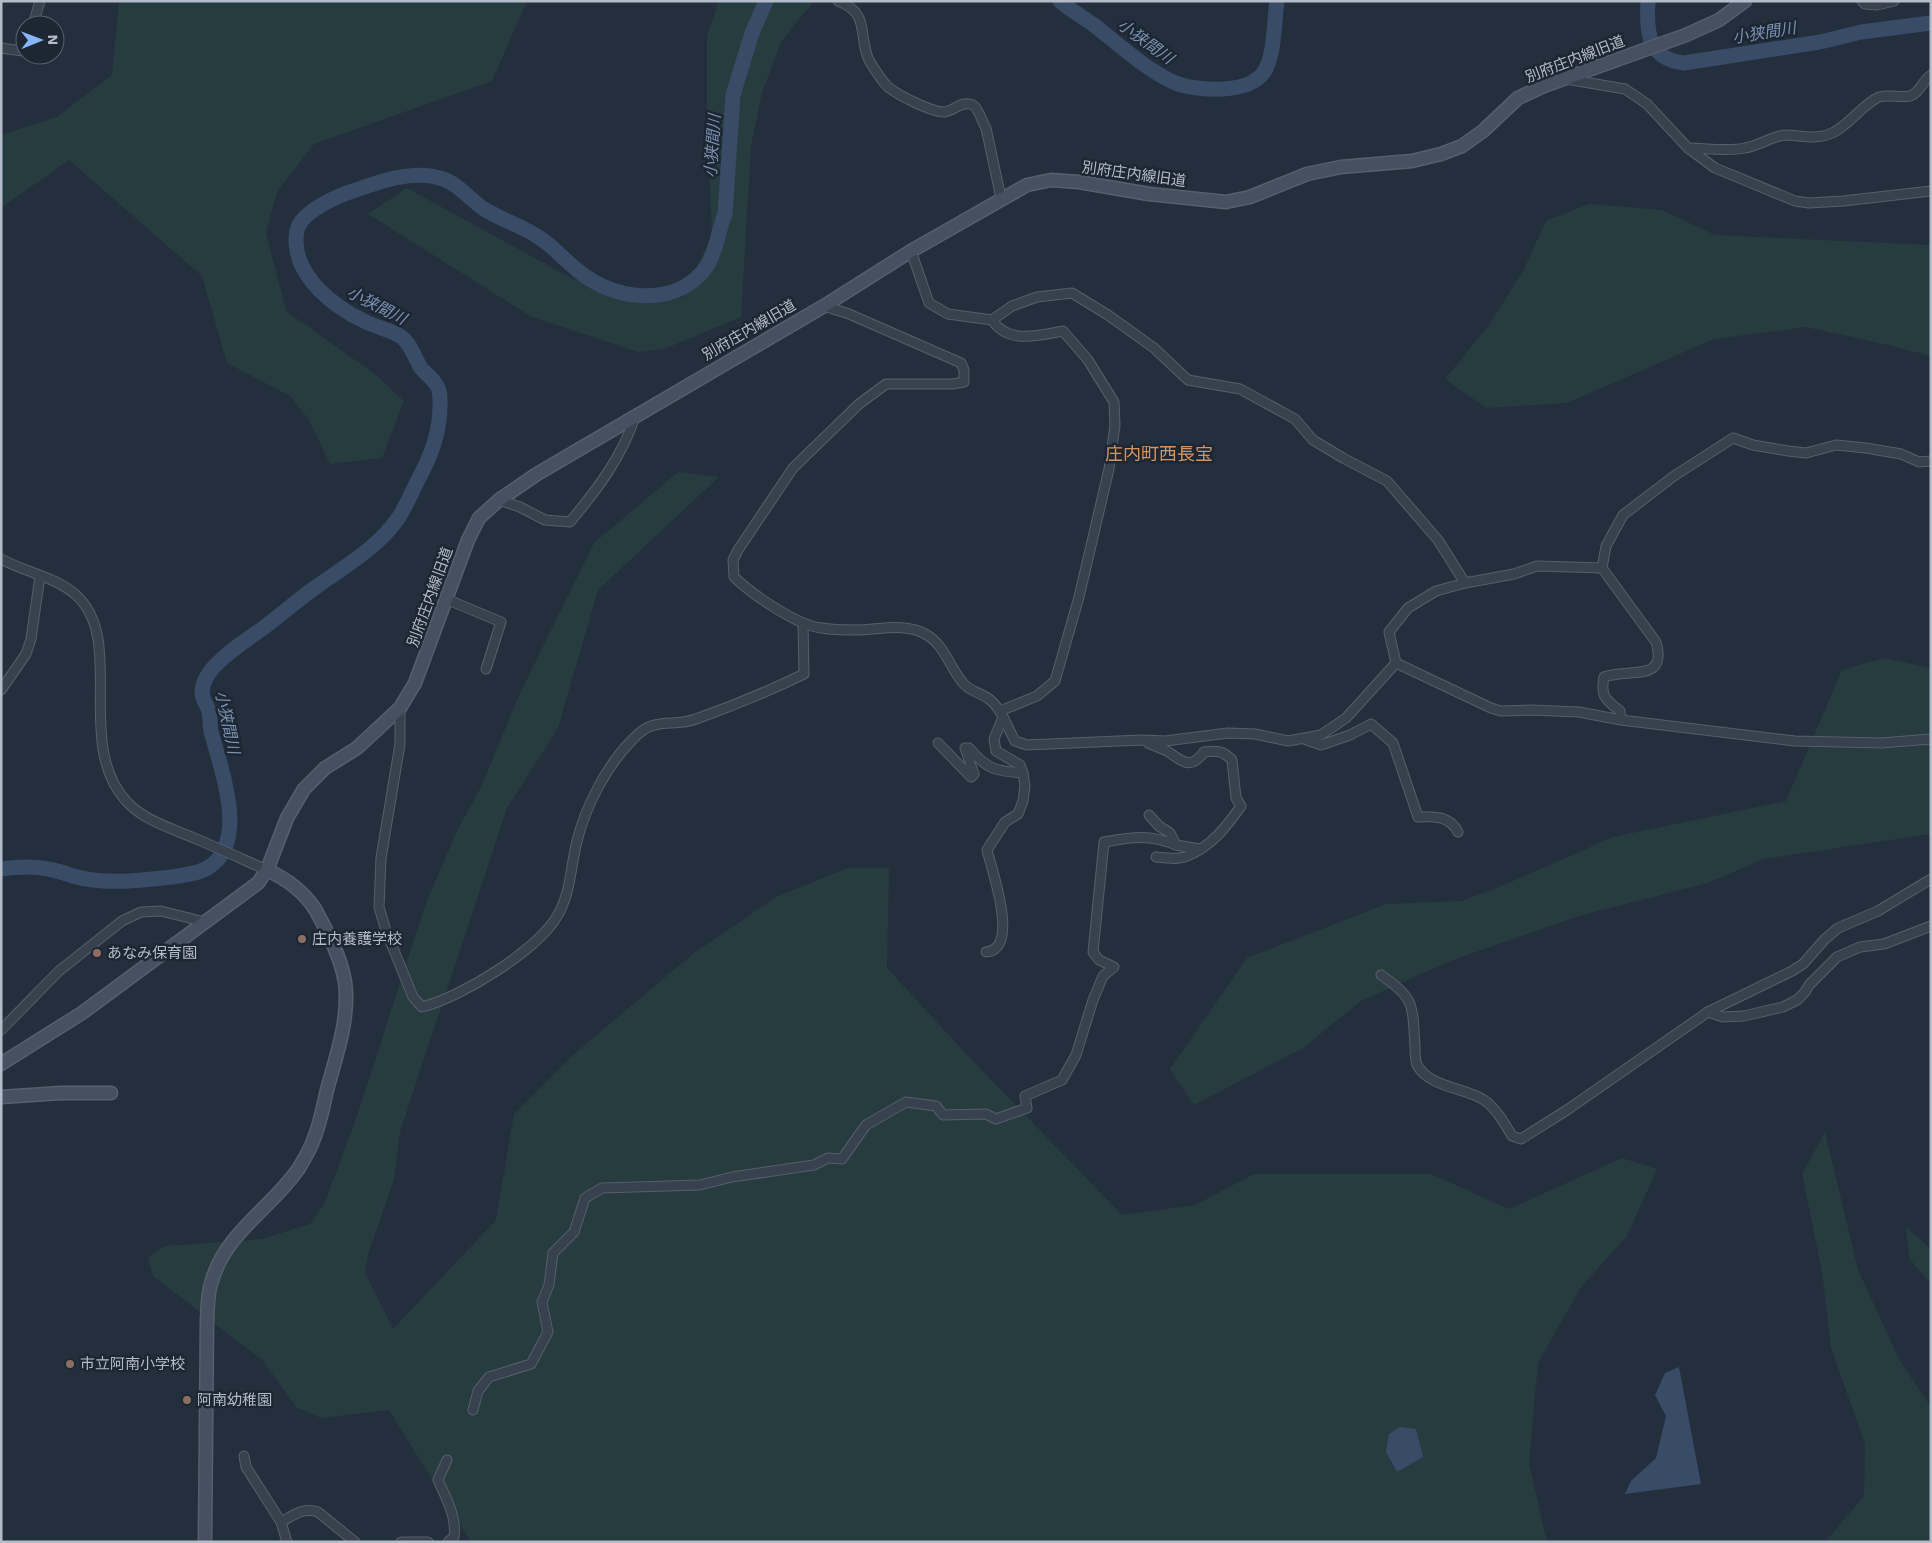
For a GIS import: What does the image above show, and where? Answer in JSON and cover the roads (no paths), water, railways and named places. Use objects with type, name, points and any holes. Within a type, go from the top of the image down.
[{"type":"street","points":[[36,15],[40,1]]},
{"type":"street","points":[[838,1],[851,7],[861,23],[867,57],[888,86],[927,109],[944,112],[961,104],[970,104],[976,107],[986,128],[1002,198]]},
{"type":"street","name":"別府庄内線旧道","points":[[1,1064],[82,1013],[253,888],[267,870],[287,818],[304,789],[325,768],[357,748],[400,708],[415,683],[468,540],[479,518],[499,500],[537,474],[824,306],[911,251],[1027,185],[1051,180],[1226,202],[1250,197],[1307,174],[1340,167],[1412,161],[1441,154],[1462,146],[1483,131],[1518,98],[1544,86],[1686,35],[1719,20],[1745,1]]},
{"type":"street","points":[[1862,1],[1865,4],[1876,5],[1894,1]]},
{"type":"street","points":[[1,48],[15,50]]},
{"type":"street","points":[[1688,148],[1744,149],[1785,135],[1808,138],[1832,134],[1880,97],[1910,96],[1919,90],[1926,78],[1931,75]]},
{"type":"street","points":[[1563,79],[1625,89],[1647,104],[1688,148],[1715,168],[1795,200],[1809,203],[1842,201],[1931,191]]},
{"type":"street","points":[[911,251],[930,303],[948,314],[992,320],[1001,312],[1036,297],[1058,293],[1072,293],[1108,315],[1154,348],[1188,380],[1240,389],[1295,419],[1314,440],[1387,481],[1438,540],[1465,583]]},
{"type":"street","points":[[824,306],[849,314],[961,363],[964,370],[964,382],[952,384],[886,384],[859,404],[793,468],[753,525],[734,560],[734,577],[750,591],[803,623],[820,628],[846,630],[913,629],[928,635],[944,653],[964,685],[990,700],[1002,714],[1015,741],[1027,745],[1141,740],[1165,741],[1228,733],[1255,734],[1288,741],[1321,735],[1346,718],[1396,663]]},
{"type":"street","points":[[986,952],[996,948],[1004,926],[1002,907],[987,850],[1005,822],[1018,814],[1023,801],[1025,786],[1024,773],[1020,765],[996,751],[994,739],[1002,714],[1037,696],[1055,681],[1080,597],[1100,511],[1109,470],[1116,412],[1114,402],[1088,360],[1063,331],[1013,337],[998,330],[992,320]]},
{"type":"street","points":[[499,500],[520,507],[545,520],[570,522],[604,479],[618,456],[631,430],[635,415]]},
{"type":"street","points":[[1621,720],[1620,711],[1607,701],[1602,689],[1604,677],[1615,673],[1634,673],[1652,669],[1659,662],[1660,654],[1656,642],[1602,568],[1606,546],[1623,515],[1674,476],[1733,438],[1753,445],[1788,451],[1806,453],[1836,445],[1901,454],[1918,462],[1931,461]]},
{"type":"street","points":[[1,561],[59,584],[84,602],[92,616],[99,640],[101,729],[104,758],[113,781],[128,802],[152,820],[288,880],[303,894],[320,919],[341,966],[346,990],[345,1009],[320,1121],[310,1149],[292,1177],[239,1231],[219,1260],[210,1285],[207,1321],[205,1542]]},
{"type":"street","points":[[1396,663],[1389,632],[1408,608],[1436,591],[1465,583],[1514,574],[1537,566],[1602,568]]},
{"type":"street","points":[[1,690],[26,654],[31,639],[40,576]]},
{"type":"street","points":[[446,599],[501,622],[486,669]]},
{"type":"street","points":[[400,708],[400,744],[381,858],[379,907],[386,932],[413,997],[422,1007],[450,998],[493,972],[532,944],[548,929],[560,912],[568,890],[577,841],[586,812],[600,782],[632,740],[642,731],[655,724],[694,720],[737,702],[759,696],[804,674],[803,623]]},
{"type":"street","points":[[1396,663],[1491,708],[1502,711],[1579,712],[1621,720],[1795,741],[1882,743],[1931,739]]},
{"type":"street","points":[[1302,739],[1321,745],[1350,736],[1371,724],[1393,744],[1418,817],[1436,816],[1454,824],[1458,832]]},
{"type":"street","points":[[1141,740],[1166,751],[1180,761],[1188,763],[1199,758],[1204,752],[1213,750],[1224,752],[1232,760],[1236,798],[1242,806],[1227,826],[1209,844],[1186,857],[1156,857]]},
{"type":"street","points":[[938,743],[971,776],[974,774],[964,748],[969,748],[980,760],[995,770],[1024,773]]},
{"type":"street","points":[[1149,815],[1159,826],[1170,833],[1176,845]]},
{"type":"street","points":[[473,1410],[478,1391],[489,1377],[530,1364],[548,1332],[542,1302],[549,1285],[553,1254],[574,1232],[585,1198],[602,1188],[700,1185],[732,1177],[814,1165],[828,1158],[842,1159],[866,1125],[906,1102],[936,1106],[943,1115],[986,1114],[996,1119],[1028,1108],[1025,1096],[1062,1080],[1076,1055],[1093,1000],[1103,976],[1114,966],[1099,960],[1093,952],[1104,842],[1144,837],[1161,839],[1176,845],[1200,849]]},
{"type":"street","points":[[1381,974],[1406,994],[1413,1010],[1416,1064],[1434,1081],[1486,1101],[1502,1119],[1512,1136],[1521,1139],[1567,1110],[1708,1012],[1803,964],[1825,939],[1838,928],[1878,911],[1931,878]]},
{"type":"street","points":[[1,1030],[59,971],[122,921],[140,912],[161,911],[205,922]]},
{"type":"street","points":[[1708,1012],[1723,1017],[1744,1016],[1784,1007],[1797,1000],[1837,957],[1860,947],[1884,944],[1931,926]]},
{"type":"street","points":[[1,1097],[61,1093],[111,1093]]},
{"type":"street","points":[[244,1456],[246,1467],[280,1522],[287,1542]]},
{"type":"street","points":[[447,1460],[438,1480],[456,1526],[454,1537],[448,1542]]},
{"type":"street","points":[[280,1522],[304,1510],[311,1510],[318,1512],[355,1542]]},
{"type":"street","points":[[401,1542],[428,1542]]},
{"type":"water","points":[[1679,1367],[1701,1484],[1625,1494],[1631,1481],[1656,1458],[1666,1416],[1655,1395],[1665,1373]]},
{"type":"water","points":[[1400,1427],[1416,1429],[1423,1457],[1397,1472],[1386,1452],[1389,1434]]},
{"type":"waterway","name":"小狭間川","points":[[1,869],[37,867],[86,879],[140,880],[196,873],[209,867],[221,856],[227,841],[230,824],[229,805],[226,786],[211,732],[209,710],[202,694],[205,679],[212,669],[231,651],[360,556],[381,538],[402,513],[427,463],[439,423],[440,397],[438,388],[421,368],[410,346],[404,339],[364,321],[341,308],[319,290],[310,279],[298,255],[296,242],[298,227],[302,221],[323,204],[349,192],[397,178],[419,175],[429,176],[446,180],[458,187],[484,209],[540,238],[581,274],[602,286],[618,292],[651,296],[682,288],[696,279],[707,266],[713,254],[725,214],[733,95],[752,33],[766,1]]},
{"type":"waterway","name":"小狭間川","points":[[1060,1],[1161,75],[1181,85],[1206,89],[1233,88],[1246,85],[1264,72],[1268,65],[1272,47],[1277,1]]},
{"type":"waterway","name":"小狭間川","points":[[1648,1],[1649,33],[1656,50],[1663,56],[1684,63],[1820,42],[1861,32],[1931,23]]},
{"type":"place","name":"庄内養護学校","points":[[302,939]]},
{"type":"place","name":"あなみ保育園","points":[[97,953]]},
{"type":"place","name":"市立阿南小学校","points":[[70,1364]]},
{"type":"place","name":"阿南幼稚園","points":[[187,1400]]},
{"type":"district","name":"庄内町西長宝","points":[[1159,454]]}]
